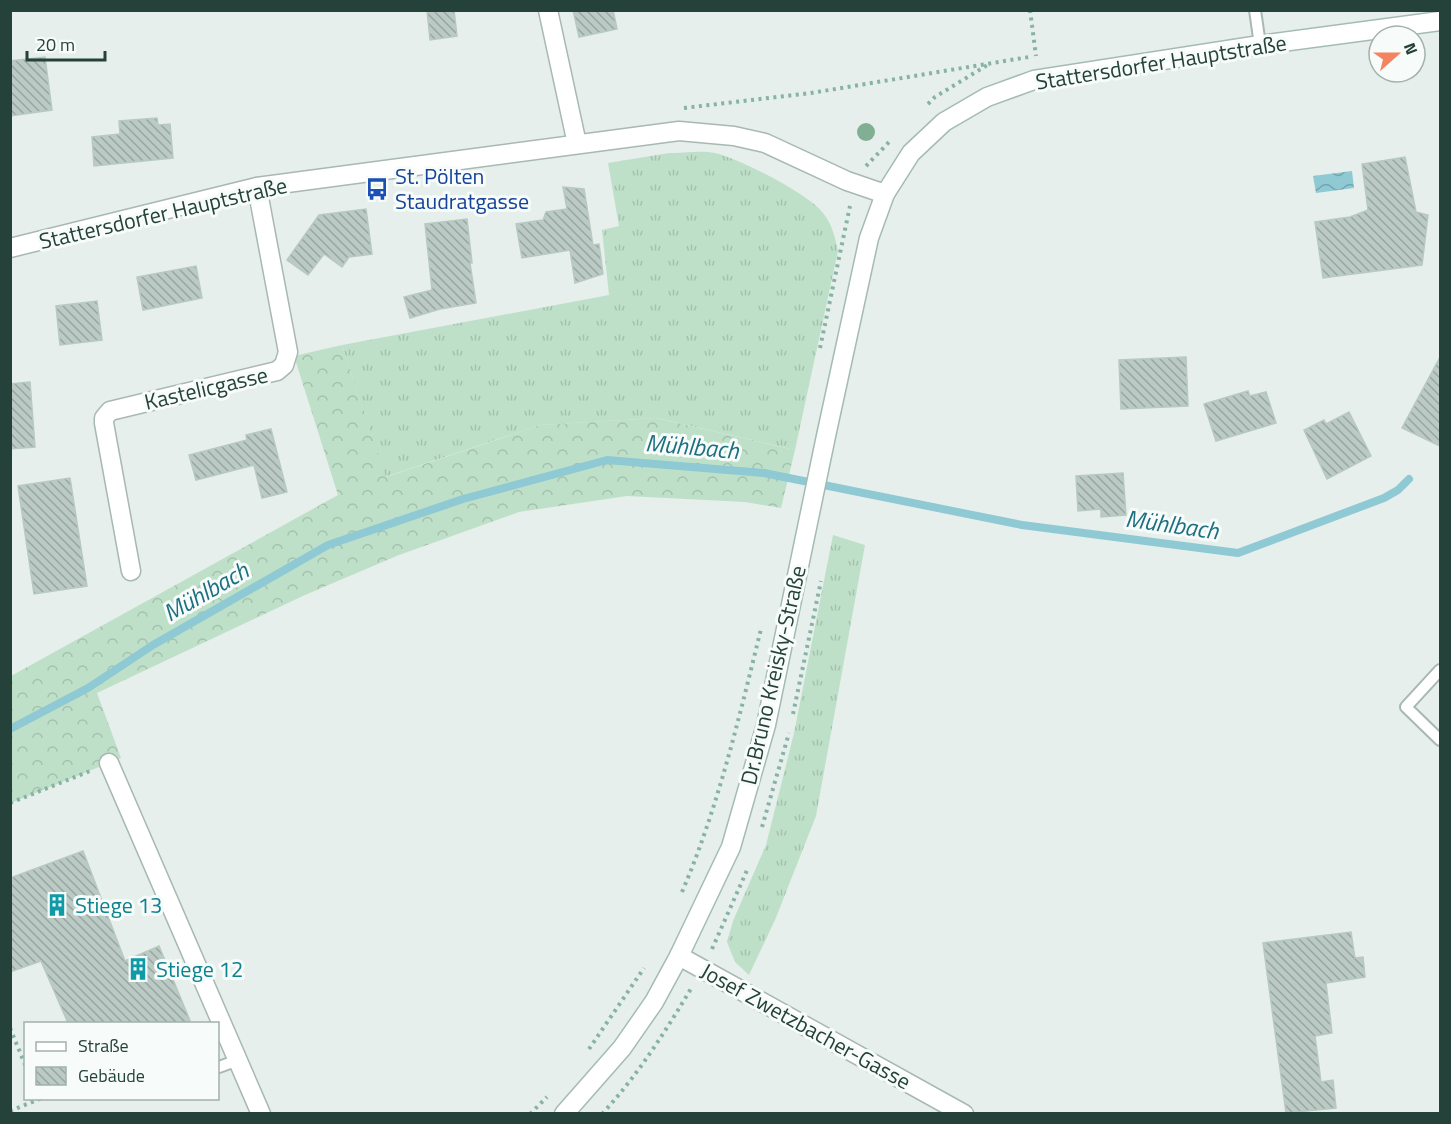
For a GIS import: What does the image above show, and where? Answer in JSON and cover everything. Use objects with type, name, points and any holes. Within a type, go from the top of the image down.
[{"type":"street","points":[[548,10],[577,144]]},
{"type":"street","name":"Stattersdorfer Hauptstraße","points":[[10,248],[257,187],[679,131],[734,136],[765,143],[847,181],[885,194],[910,153],[944,122],[987,97],[1034,80],[1260,45],[1440,21]]},
{"type":"street","name":"Kastelicgasse","points":[[131,571],[104,423],[106,414],[110,411],[278,371],[286,359],[288,352],[257,187]]},
{"type":"street","name":"Dr.Bruno Kreisky-Straße","points":[[564,1113],[622,1048],[654,1002],[679,956],[731,847],[766,725],[869,238],[885,194]]},
{"type":"street","points":[[109,763],[217,1022]]},
{"type":"street","name":"Josef Zwetzbacher-Gasse","points":[[679,956],[964,1113]]},
{"type":"street","points":[[219,1027],[261,1113]]},
{"type":"lane","points":[[1255,10],[1260,45]]},
{"type":"lane","points":[[1440,670],[1406,707],[1440,740]]},
{"type":"lane","points":[[219,1067],[229,1051]]},
{"type":"path","points":[[1030,10],[1036,56]]},
{"type":"path","points":[[674,109],[811,93],[992,62]]},
{"type":"path","points":[[678,902],[697,858],[728,762],[764,618]]},
{"type":"path","points":[[10,803],[109,763]]},
{"type":"path","points":[[582,1057],[603,1031],[647,965]]},
{"type":"path","points":[[10,1028],[24,1062]]},
{"type":"path","points":[[530,1113],[554,1091]]},
{"type":"path","points":[[10,1111],[37,1100]]},
{"type":"green space","points":[[710,152],[740,162],[803,196],[823,213],[831,226],[838,251],[795,450],[657,418],[540,425],[385,477],[342,345],[609,295],[602,230],[619,226],[608,163],[669,153]]},
{"type":"green space","points":[[342,345],[386,477],[540,425],[656,418],[795,450],[781,508],[745,502],[627,496],[519,512],[399,555],[305,595],[97,693],[121,758],[11,803],[11,676],[338,495],[294,356]]},
{"type":"green space","points":[[833,535],[865,545],[816,816],[775,920],[749,975],[735,962],[727,942],[733,921],[766,845],[794,733]]},
{"type":"water","points":[[1352,171],[1354,188],[1316,193],[1313,176]]},
{"type":"building","points":[[427,10],[454,10],[457,36],[430,40]]},
{"type":"building","points":[[573,10],[613,10],[617,29],[579,37]]},
{"type":"building","points":[[45,57],[52,110],[10,116],[10,61]]},
{"type":"building","points":[[157,118],[158,125],[170,124],[173,158],[94,166],[92,137],[120,134],[119,121]]},
{"type":"building","points":[[1405,157],[1416,212],[1428,215],[1422,265],[1323,278],[1315,222],[1350,217],[1368,210],[1362,164]]},
{"type":"building","points":[[563,187],[584,189],[593,245],[599,244],[603,274],[575,283],[570,250],[522,258],[516,224],[543,220],[546,212],[567,209]]},
{"type":"building","points":[[366,209],[372,254],[349,257],[342,267],[324,254],[308,275],[287,260],[319,215]]},
{"type":"building","points":[[467,219],[476,303],[440,309],[410,318],[404,297],[432,290],[425,224]]},
{"type":"building","points":[[196,266],[202,298],[143,310],[137,277]]},
{"type":"building","points":[[97,301],[102,340],[60,345],[56,306]]},
{"type":"building","points":[[1186,357],[1188,406],[1121,409],[1119,360]]},
{"type":"building","points":[[1440,357],[1440,446],[1402,428]]},
{"type":"building","points":[[30,382],[35,447],[10,449],[10,384]]},
{"type":"building","points":[[1248,391],[1250,396],[1266,392],[1276,423],[1216,441],[1204,404]]},
{"type":"building","points":[[1349,412],[1371,456],[1327,479],[1304,430],[1324,420],[1326,424]]},
{"type":"building","points":[[271,429],[287,492],[262,498],[254,465],[196,480],[189,455],[247,440],[246,435]]},
{"type":"building","points":[[1123,473],[1126,515],[1101,517],[1101,509],[1078,511],[1076,476]]},
{"type":"building","points":[[70,478],[87,586],[34,594],[18,486]]},
{"type":"building","points":[[83,851],[125,961],[159,946],[191,1022],[68,1022],[41,961],[10,972],[10,878]]},
{"type":"building","points":[[1351,932],[1355,958],[1363,957],[1365,977],[1326,983],[1332,1033],[1315,1036],[1321,1082],[1333,1080],[1336,1108],[1286,1113],[1263,943]]},
{"type":"waterway","name":"Mühlbach","points":[[10,729],[88,688],[153,645],[328,545],[463,499],[607,460],[764,473],[1022,525],[1238,553],[1384,498],[1398,490],[1409,479]]},
{"type":"place","name":"St. Pölten Staudratgasse","points":[[377,189]]},
{"type":"place","name":"Stiege 13","points":[[57,905]]},
{"type":"place","name":"Stiege 12","points":[[138,969]]}]
